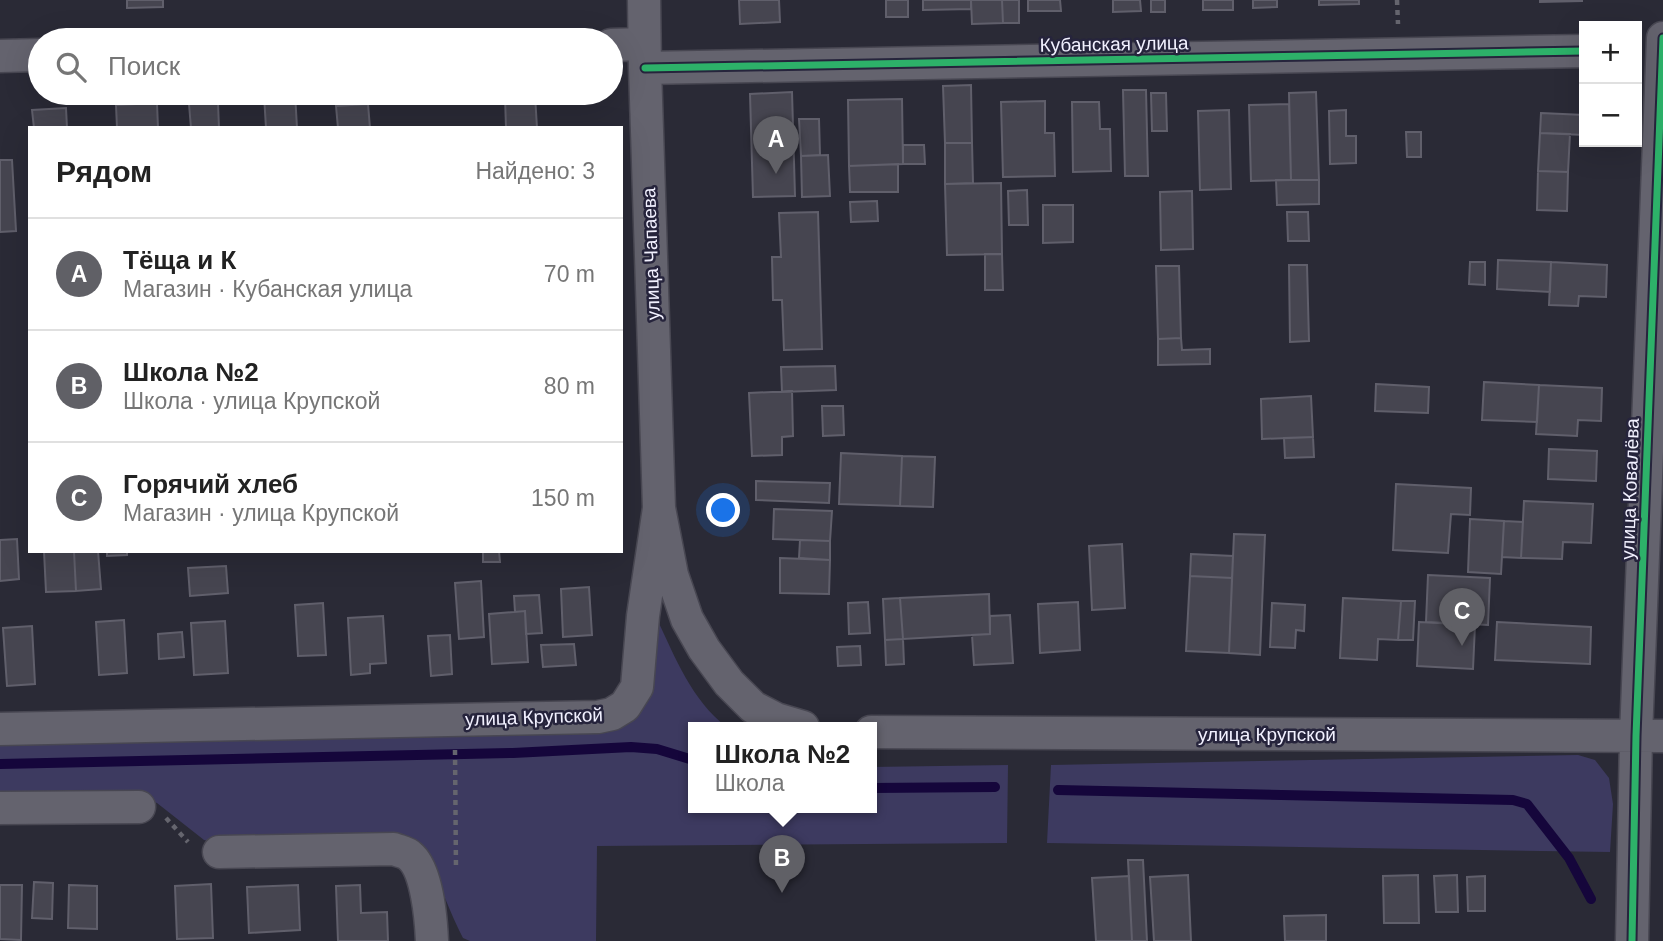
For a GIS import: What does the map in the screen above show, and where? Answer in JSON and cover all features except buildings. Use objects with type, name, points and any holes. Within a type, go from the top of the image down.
[{"type":"street","name":"улица Чапаева","points":[[644,0],[659,508]]},
{"type":"street","name":"улица Ковалёва","points":[[1632,941],[1649,736],[1663,38]]},
{"type":"street","name":"Кубанская улица","points":[[623,48],[645,56],[1579,51]]},
{"type":"street","points":[[1642,51],[1663,50]]},
{"type":"street","points":[[0,56],[28,55]]},
{"type":"street","points":[[659,508],[672,575],[687,619],[704,649],[729,683],[754,706],[786,722]]},
{"type":"street","name":"улица Крупской","points":[[0,729],[598,717],[612,714],[625,706],[636,687],[643,616],[659,508]]},
{"type":"street","name":"улица Крупской","points":[[877,732],[1649,736]]},
{"type":"street","points":[[0,808],[139,807]]},
{"type":"street","points":[[219,852],[394,849],[410,856],[419,869],[427,893],[432,941]]},
{"type":"path","points":[[455,767],[456,873]]},
{"type":"path","points":[[139,807],[157,811],[188,843],[203,850],[219,852]]},
{"type":"shaded area","points":[[657,619],[694,691],[722,722],[688,722],[688,813],[877,813],[877,767],[1008,765],[1007,843],[597,846],[596,941],[470,941],[463,938],[429,861],[217,843],[204,840],[157,803],[141,798],[0,800],[0,742],[622,722]]},
{"type":"shaded area","points":[[1578,755],[1595,760],[1609,778],[1613,804],[1610,852],[1047,843],[1051,765]]},
{"type":"waterway","points":[[0,764],[513,753],[631,747],[657,749],[688,758]]},
{"type":"waterway","points":[[877,788],[995,787]]},
{"type":"waterway","points":[[1058,790],[1513,800],[1527,804],[1569,858],[1591,899]]},
{"type":"cycle path","points":[[1632,941],[1636,736],[1663,38]]},
{"type":"cycle path","points":[[645,68],[1579,51]]},
{"type":"place","name":"Тёща и К","points":[[776,174]]},
{"type":"place","name":"Горячий хлеб","points":[[1462,646]]},
{"type":"place","name":"Школа №2","points":[[782,893]]}]
